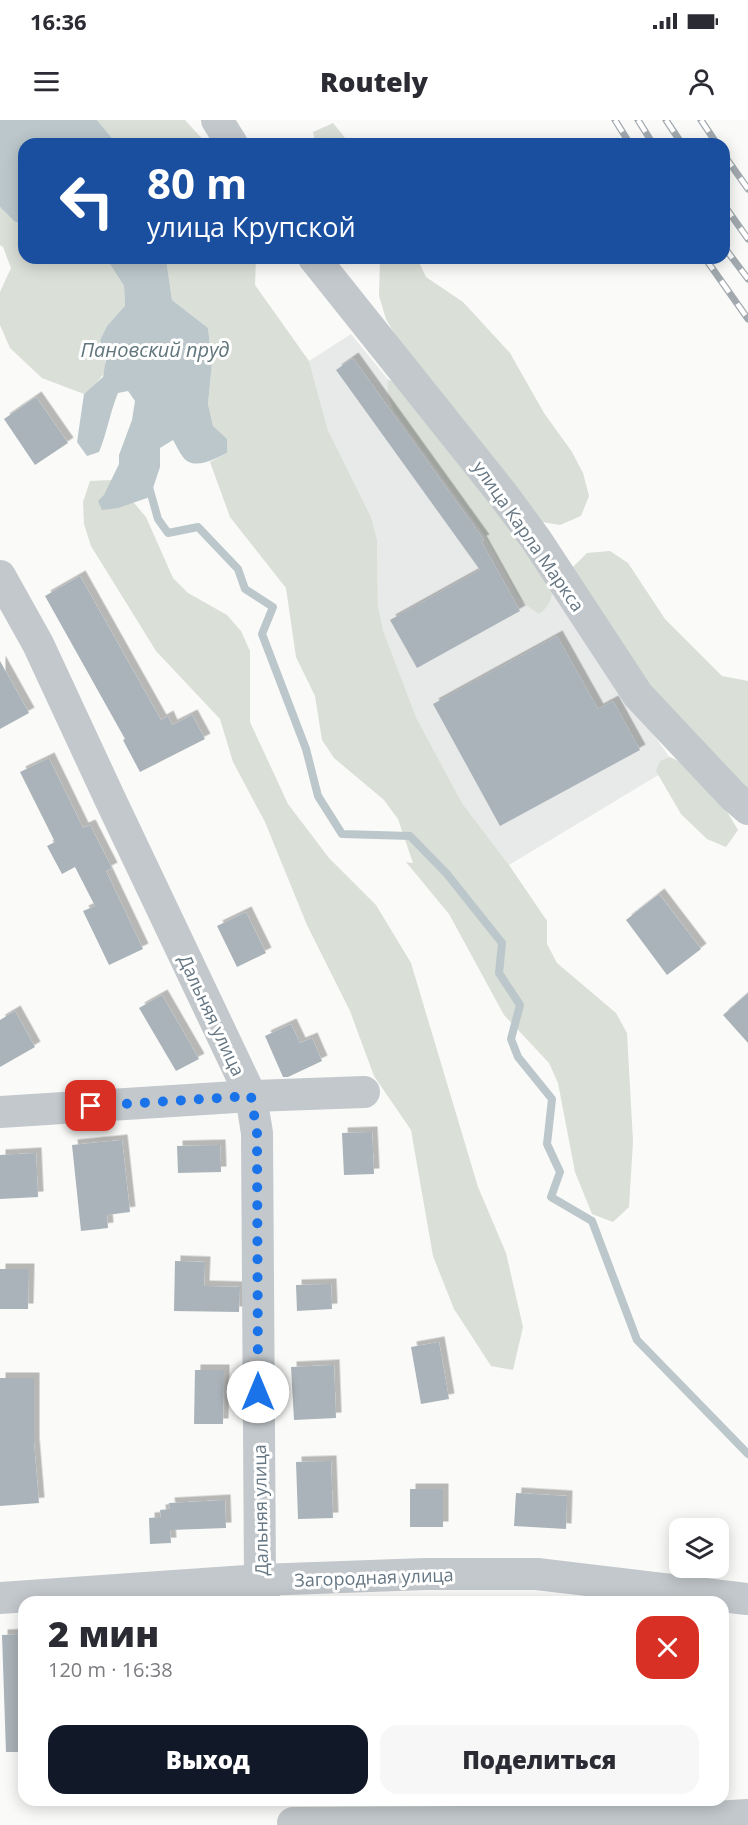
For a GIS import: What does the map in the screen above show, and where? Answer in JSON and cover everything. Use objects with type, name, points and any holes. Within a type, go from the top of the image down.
[{"type":"street","points":[[217,120],[228,138]]},
{"type":"street","name":"улица Карла Маркса","points":[[319,264],[537,541],[638,695],[748,809]]},
{"type":"street","name":"Дальняя улица","points":[[0,576],[39,644],[251,1096],[257,1133],[262,1591]]},
{"type":"street","points":[[0,1112],[251,1096],[364,1092]]},
{"type":"street","name":"Загородная улица","points":[[75,1596],[262,1591],[425,1574],[537,1574],[722,1596]]},
{"type":"street","name":"Загородная улица","points":[[729,1597],[747,1599]]},
{"type":"street","name":"Загородная улица","points":[[0,1598],[18,1598]]},
{"type":"street","points":[[292,1816],[648,1821],[748,1815]]},
{"type":"shaded area","points":[[97,120],[185,120],[202,138],[112,138]]},
{"type":"shaded area","points":[[333,123],[345,138],[314,138],[313,132]]},
{"type":"shaded area","points":[[0,207],[18,223],[18,264],[110,264],[124,286],[125,307],[107,326],[100,340],[105,359],[104,371],[98,381],[84,394],[42,378],[10,348],[0,325],[0,292],[11,268],[3,247],[0,245]]},
{"type":"shaded area","points":[[167,264],[256,264],[255,285],[309,361],[328,430],[371,517],[377,539],[378,606],[383,630],[416,717],[462,803],[509,865],[547,921],[547,944],[557,963],[616,1013],[627,1033],[633,1141],[629,1207],[613,1222],[592,1214],[575,1172],[558,1083],[549,1063],[504,1015],[449,914],[406,862],[413,863],[398,819],[384,800],[334,758],[322,740],[315,696],[296,657],[286,588],[230,517],[210,462],[227,453],[213,426],[208,404],[212,363],[208,328],[172,300]]},
{"type":"shaded area","points":[[380,264],[420,264],[426,277],[463,302],[510,353],[544,413],[572,452],[583,473],[589,496],[581,516],[560,525],[542,522],[409,359],[386,319],[379,296]]},
{"type":"shaded area","points":[[351,334],[501,518],[675,765],[509,865],[462,803],[416,717],[383,630],[378,606],[377,539],[371,517],[328,430],[309,361]]},
{"type":"shaded area","points":[[388,380],[399,383],[407,390],[551,585],[550,601],[539,614],[519,597],[485,536],[395,412],[389,397]]},
{"type":"shaded area","points":[[112,480],[146,517],[173,578],[188,593],[227,615],[241,631],[250,651],[250,722],[288,804],[329,858],[376,905],[411,963],[478,1187],[506,1253],[523,1327],[513,1370],[491,1366],[454,1309],[433,1256],[411,1130],[374,1076],[350,1011],[307,925],[265,822],[233,762],[220,719],[156,651],[91,546],[84,524],[83,502],[90,481]]},
{"type":"shaded area","points":[[610,551],[628,563],[665,619],[722,676],[748,681],[748,797],[686,740],[572,568],[587,553]]},
{"type":"shaded area","points":[[670,757],[691,767],[726,810],[738,830],[726,847],[707,839],[681,814],[656,771],[660,761]]},
{"type":"water","points":[[0,120],[97,120],[112,138],[18,138],[18,223],[0,207]]},
{"type":"water","name":"Пановский пруд","points":[[110,264],[167,264],[172,300],[208,328],[212,363],[208,404],[213,426],[227,439],[227,453],[204,462],[192,463],[183,457],[173,440],[160,448],[160,467],[150,497],[118,508],[102,510],[98,501],[104,495],[119,464],[119,455],[132,420],[135,401],[128,391],[118,393],[99,452],[87,456],[77,442],[84,394],[103,377],[106,359],[100,340],[107,326],[125,306],[124,286]]},
{"type":"building","points":[[353,358],[484,540],[481,541],[520,611],[417,668],[390,620],[480,570],[336,370]]},
{"type":"building","points":[[36,397],[68,443],[35,465],[4,419]]},
{"type":"building","points":[[80,576],[161,720],[168,716],[172,725],[192,715],[205,739],[140,772],[123,740],[125,739],[45,596]]},
{"type":"building","points":[[557,636],[598,709],[613,701],[640,750],[500,826],[433,704]]},
{"type":"building","points":[[0,661],[29,713],[0,729]]},
{"type":"building","points":[[49,758],[83,828],[90,825],[112,868],[106,871],[143,949],[109,965],[83,911],[95,906],[75,867],[62,874],[47,846],[55,842],[20,772]]},
{"type":"building","points":[[659,894],[701,949],[667,975],[626,920]]},
{"type":"building","points":[[246,912],[266,953],[237,967],[217,926]]},
{"type":"building","points":[[748,993],[748,1043],[723,1015]]},
{"type":"building","points":[[162,995],[199,1059],[176,1071],[139,1008]]},
{"type":"building","points":[[15,1011],[35,1047],[0,1067],[0,1020]]},
{"type":"building","points":[[291,1024],[300,1043],[312,1038],[322,1061],[288,1077],[283,1077],[265,1036]]},
{"type":"building","points":[[372,1132],[374,1174],[344,1175],[342,1133]]},
{"type":"building","points":[[122,1140],[130,1212],[107,1215],[108,1228],[81,1231],[72,1145]]},
{"type":"building","points":[[220,1145],[221,1172],[178,1173],[177,1146]]},
{"type":"building","points":[[36,1153],[38,1197],[0,1199],[0,1155]]},
{"type":"building","points":[[175,1261],[205,1262],[204,1286],[240,1287],[239,1312],[174,1311]]},
{"type":"building","points":[[0,1269],[29,1269],[28,1309],[0,1309]]},
{"type":"building","points":[[331,1284],[332,1309],[297,1311],[296,1285]]},
{"type":"building","points":[[439,1342],[449,1399],[421,1404],[411,1347]]},
{"type":"building","points":[[334,1365],[336,1418],[294,1420],[291,1367]]},
{"type":"building","points":[[195,1370],[224,1370],[223,1424],[194,1424]]},
{"type":"building","points":[[0,1378],[34,1378],[34,1443],[39,1503],[0,1506]]},
{"type":"building","points":[[331,1461],[333,1518],[298,1519],[296,1462]]},
{"type":"building","points":[[410,1489],[443,1489],[443,1527],[410,1527]]},
{"type":"building","points":[[516,1493],[567,1496],[566,1529],[514,1526]]},
{"type":"building","points":[[225,1500],[226,1528],[170,1530],[171,1543],[150,1544],[149,1518],[161,1517],[160,1510],[170,1509],[169,1503]]},
{"type":"building","points":[[18,1634],[18,1752],[6,1752],[2,1635]]},
{"type":"waterway","points":[[149,487],[158,519],[168,533],[198,527],[238,569],[245,589],[273,607],[262,634],[306,749],[318,796],[342,834],[410,836],[447,874],[502,943],[499,973],[520,1005],[511,1039],[518,1057],[552,1099],[547,1144],[560,1172],[551,1197],[592,1221],[637,1340],[748,1454]]},
{"type":"railway","points":[[615,120],[626,138]]},
{"type":"railway","points":[[638,120],[649,138]]},
{"type":"railway","points":[[666,120],[678,138]]},
{"type":"railway","points":[[701,120],[713,138]]},
{"type":"railway","points":[[730,164],[748,189]]},
{"type":"railway","points":[[730,214],[748,239]]},
{"type":"railway","points":[[730,255],[748,279]]},
{"type":"railway","points":[[709,264],[748,319]]},
{"type":"route","points":[[91,1106],[251,1096],[257,1133],[258,1392]]}]
